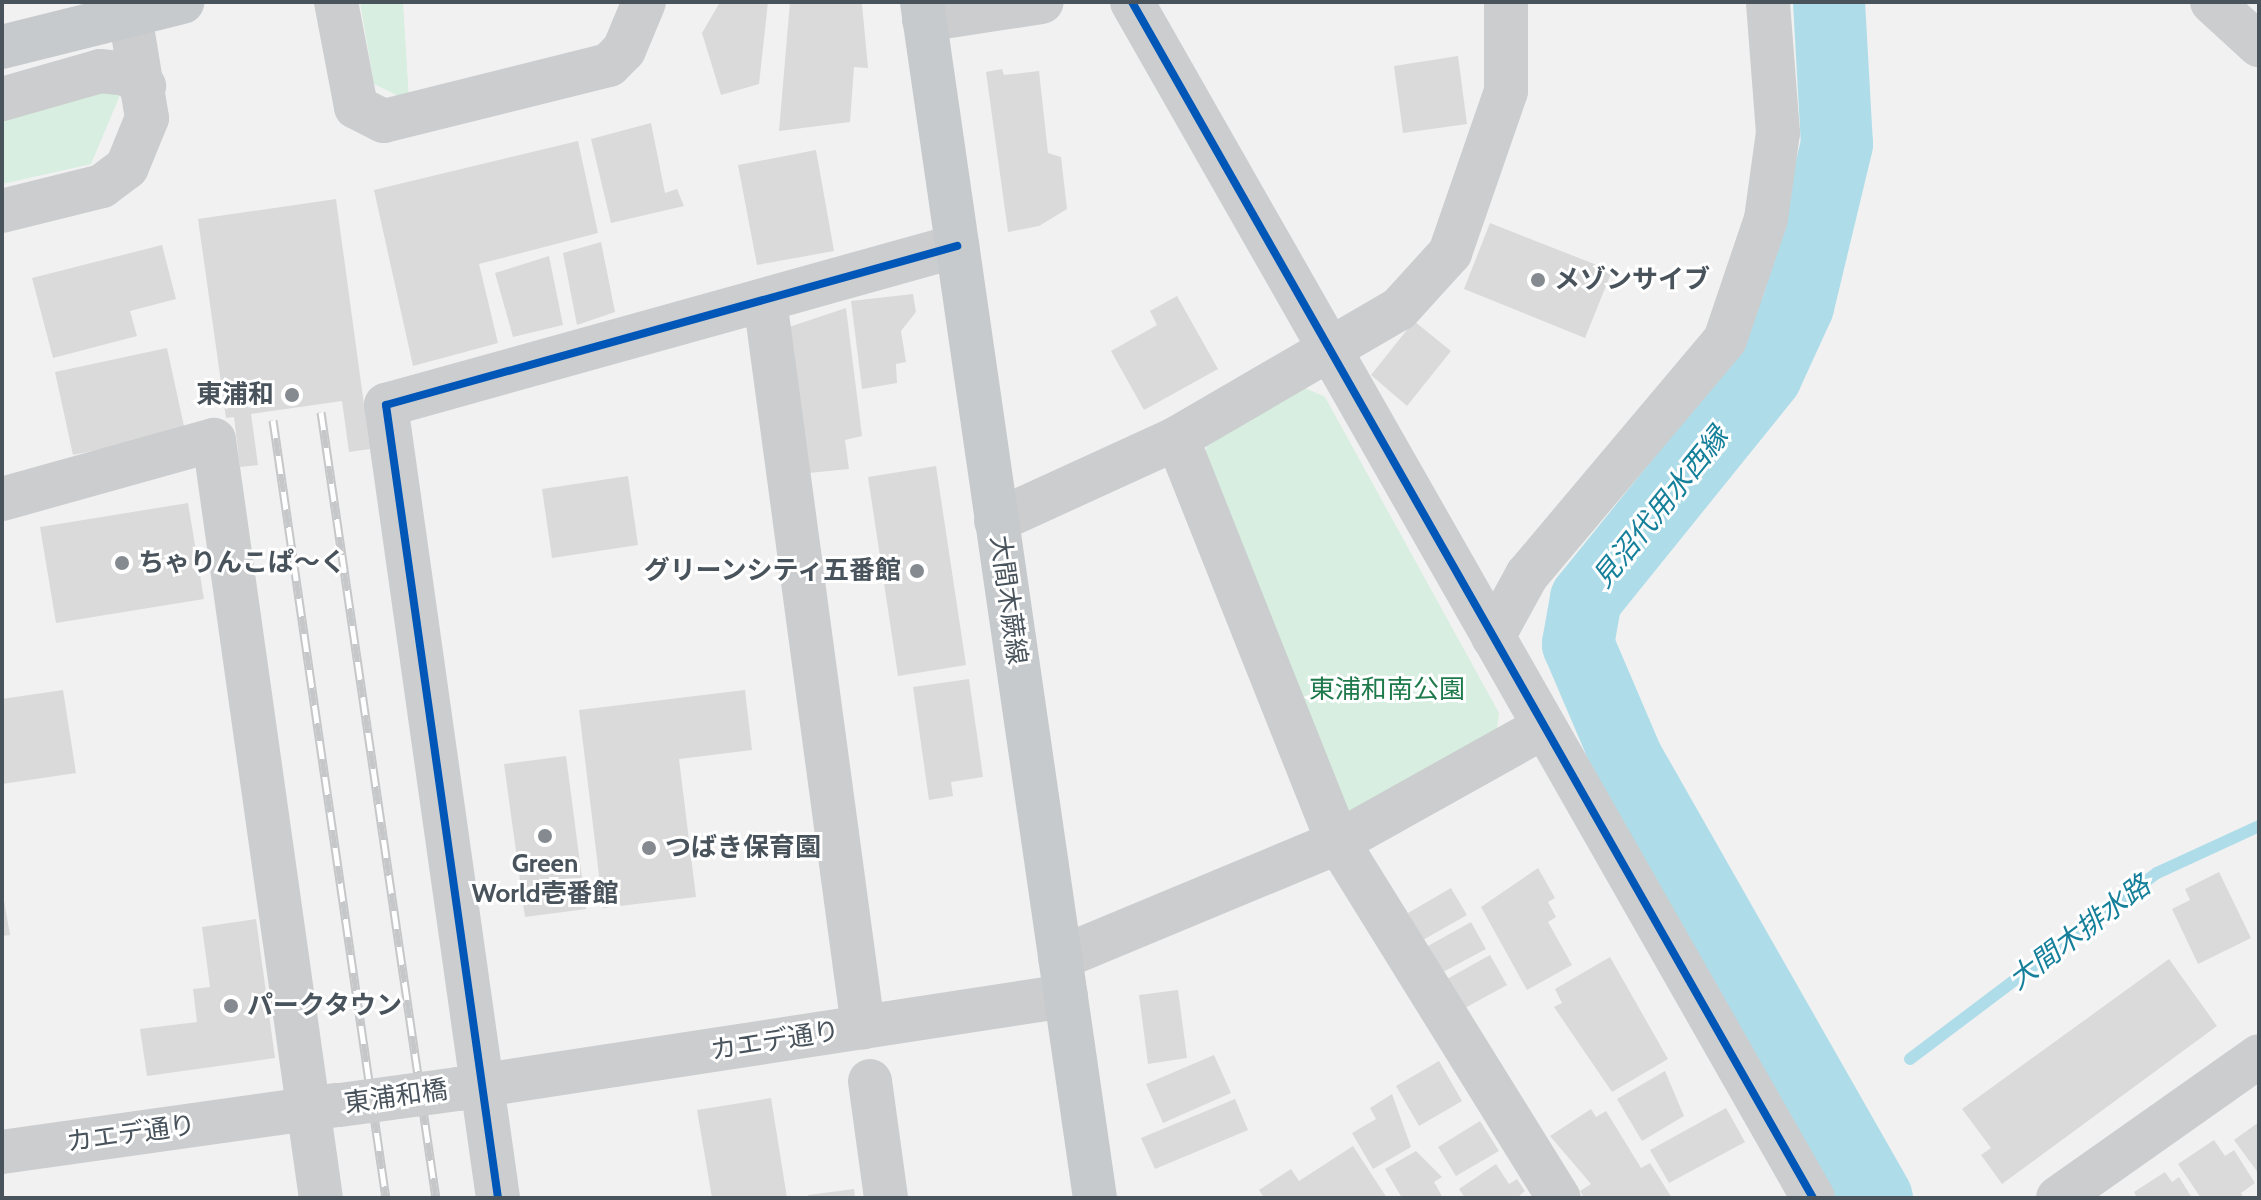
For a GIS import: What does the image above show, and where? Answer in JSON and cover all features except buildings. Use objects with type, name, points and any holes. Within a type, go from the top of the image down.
[{"type":"main road","points":[[2,47],[182,2]]},
{"type":"main road","name":"大間木蕨線","points":[[923,11],[1095,1198]]},
{"type":"street","points":[[336,2],[356,107],[384,121],[609,65],[624,50],[644,2]]},
{"type":"street","points":[[923,11],[1042,2]]},
{"type":"street","points":[[1132,2],[1813,1198]]},
{"type":"street","points":[[996,521],[1177,438],[1330,352],[1399,309],[1450,253],[1506,91],[1506,2]]},
{"type":"street","points":[[1493,637],[1527,575],[1725,340],[1766,219],[1778,133],[1768,2]]},
{"type":"street","points":[[2212,2],[2259,45]]},
{"type":"street","points":[[2,211],[116,177],[140,147],[144,86],[130,15]]},
{"type":"street","points":[[2,99],[100,71],[127,74],[144,86]]},
{"type":"street","points":[[498,1198],[471,1087],[386,405],[957,246]]},
{"type":"street","points":[[765,300],[863,1027]]},
{"type":"street","points":[[1177,438],[1338,842],[1559,1198]]},
{"type":"street","points":[[2,499],[214,440],[324,1107],[321,1198]]},
{"type":"street","name":"カエデ通り","points":[[471,1087],[863,1027],[1063,977],[1338,842],[1544,727]]},
{"type":"street","points":[[2058,1198],[2259,1056]]},
{"type":"street","points":[[870,1081],[886,1198]]},
{"type":"street","name":"東浦和橋","points":[[324,1107],[471,1087]]},
{"type":"street","name":"カエデ通り","points":[[2,1152],[324,1107]]},
{"type":"green space","points":[[360,2],[403,2],[409,101],[374,84]]},
{"type":"green space","points":[[123,88],[91,164],[2,184],[2,110]]},
{"type":"green space","name":"東浦和南公園","points":[[1305,388],[1325,397],[1499,713],[1497,729],[1354,812],[1339,807],[1204,461],[1207,444]]},
{"type":"waterway","name":"見沼代用水西縁","points":[[1829,2],[1837,144],[1798,306],[1766,376],[1586,599],[1578,644],[1627,759],[1877,1198]]},
{"type":"waterway","name":"大間木排水路","points":[[1910,1059],[2157,873],[2259,826]]},
{"type":"railway","points":[[321,412],[436,1198]]},
{"type":"railway","points":[[273,420],[386,1198]]},
{"type":"cycle path","points":[[1132,2],[1813,1198]]},
{"type":"cycle path","points":[[498,1198],[386,405],[957,246]]},
{"type":"place","name":"メゾンサイブ","points":[[1538,280]]},
{"type":"place","name":"東浦和","points":[[292,395]]},
{"type":"place","name":"ちゃりんこぱ～く","points":[[122,563]]},
{"type":"place","name":"グリーンシティ五番館","points":[[917,571]]},
{"type":"place","name":"Green World壱番館","points":[[545,836]]},
{"type":"place","name":"つばき保育園","points":[[649,848]]},
{"type":"place","name":"パークタウン","points":[[231,1006]]}]
